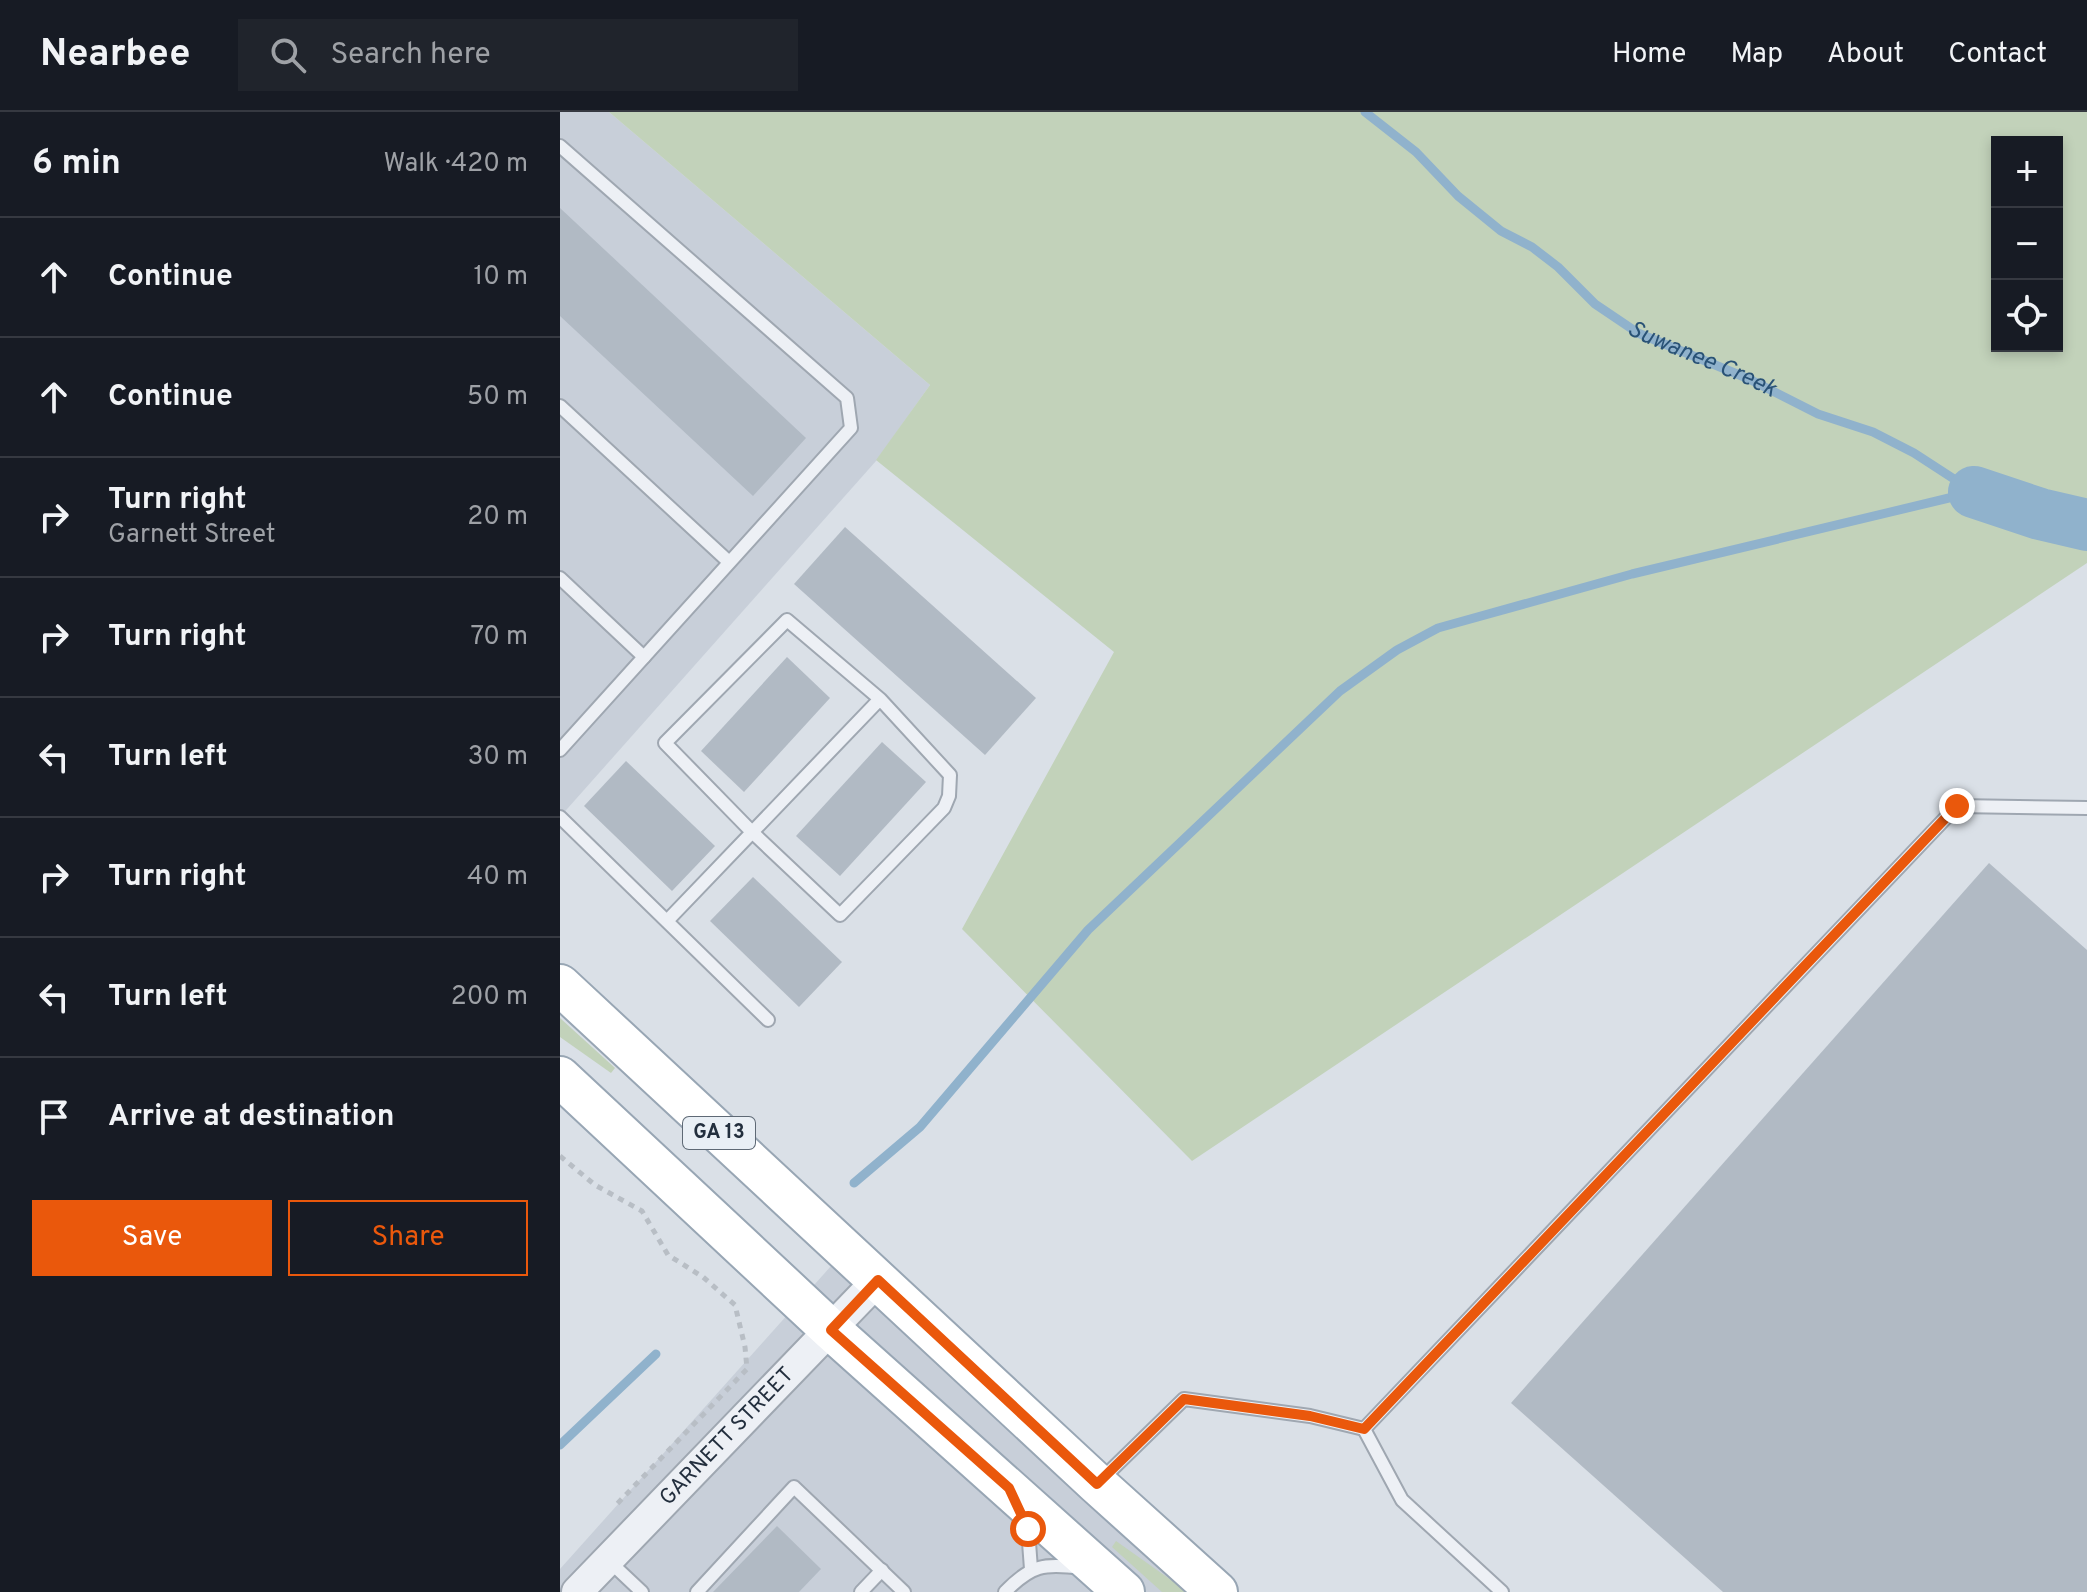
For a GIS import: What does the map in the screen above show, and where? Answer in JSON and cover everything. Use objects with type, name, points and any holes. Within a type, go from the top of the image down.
[{"type":"main road","name":"GA 13","points":[[560,985],[1217,1592]]},
{"type":"main road","name":"GA 13","points":[[560,1077],[831,1330],[1112,1581]]},
{"type":"street","name":"GARNETT STREET","points":[[577,1592],[878,1280]]},
{"type":"lane","points":[[560,146],[847,398],[851,428],[560,750]]},
{"type":"lane","points":[[560,406],[729,562]]},
{"type":"lane","points":[[560,578],[644,657]]},
{"type":"lane","points":[[787,620],[880,699],[950,775],[949,796],[944,808],[840,915],[752,832],[665,743],[787,620]]},
{"type":"lane","points":[[667,921],[880,699]]},
{"type":"lane","points":[[1364,1429],[1957,806],[2087,808]]},
{"type":"lane","points":[[560,817],[768,1020]]},
{"type":"lane","points":[[560,1096],[599,1113]]},
{"type":"lane","points":[[1097,1484],[1184,1399],[1310,1416],[1364,1429],[1402,1500],[1502,1592]]},
{"type":"lane","points":[[697,1592],[794,1487],[904,1592]]},
{"type":"lane","points":[[1009,1488],[1028,1529],[1031,1569]]},
{"type":"lane","points":[[608,1560],[642,1592]]},
{"type":"lane","points":[[1005,1592],[1031,1569],[1056,1565],[1112,1581]]},
{"type":"lane","points":[[861,1592],[882,1570]]},
{"type":"path","points":[[560,1156],[595,1185],[642,1211],[668,1255],[703,1277],[735,1305],[745,1347],[747,1369],[615,1506]]},
{"type":"shaded area","points":[[560,112],[609,112],[930,385],[876,461],[560,817]]},
{"type":"shaded area","points":[[840,1256],[1194,1592],[560,1592],[560,1569]]},
{"type":"green space","points":[[609,112],[2087,112],[2087,563],[1192,1161],[962,929],[1114,652],[876,460],[930,385]]},
{"type":"green space","points":[[560,1018],[615,1068],[611,1073],[560,1037]]},
{"type":"green space","points":[[1116,1541],[1188,1592],[1162,1592],[1112,1547]]},
{"type":"building","points":[[560,208],[806,438],[753,496],[560,316]]},
{"type":"building","points":[[845,527],[1036,698],[985,755],[794,584]]},
{"type":"building","points":[[787,657],[830,698],[744,792],[701,751]]},
{"type":"building","points":[[882,742],[926,782],[840,876],[796,836]]},
{"type":"building","points":[[626,761],[715,846],[672,891],[584,806]]},
{"type":"building","points":[[1989,863],[2087,950],[2087,1592],[1723,1592],[1511,1403]]},
{"type":"building","points":[[753,877],[842,962],[799,1007],[710,921]]},
{"type":"building","points":[[777,1526],[821,1569],[799,1592],[713,1592]]},
{"type":"waterway","name":"Suwanee Creek","points":[[1365,112],[1416,152],[1458,196],[1501,231],[1532,247],[1558,267],[1595,304],[1638,333],[1749,379],[1818,414],[1873,432],[1914,453],[1974,492]]},
{"type":"waterway","points":[[854,1183],[920,1127],[1088,930],[1340,691],[1397,650],[1438,628],[1632,574],[1974,492]]},
{"type":"waterway","name":"Suwanee Creek","points":[[1974,492],[2040,514],[2087,525]]},
{"type":"waterway","points":[[560,1445],[656,1354]]},
{"type":"route","points":[[1028,1529],[1009,1488],[831,1330],[878,1280],[1097,1484],[1184,1399],[1310,1416],[1364,1429],[1957,806]]}]
